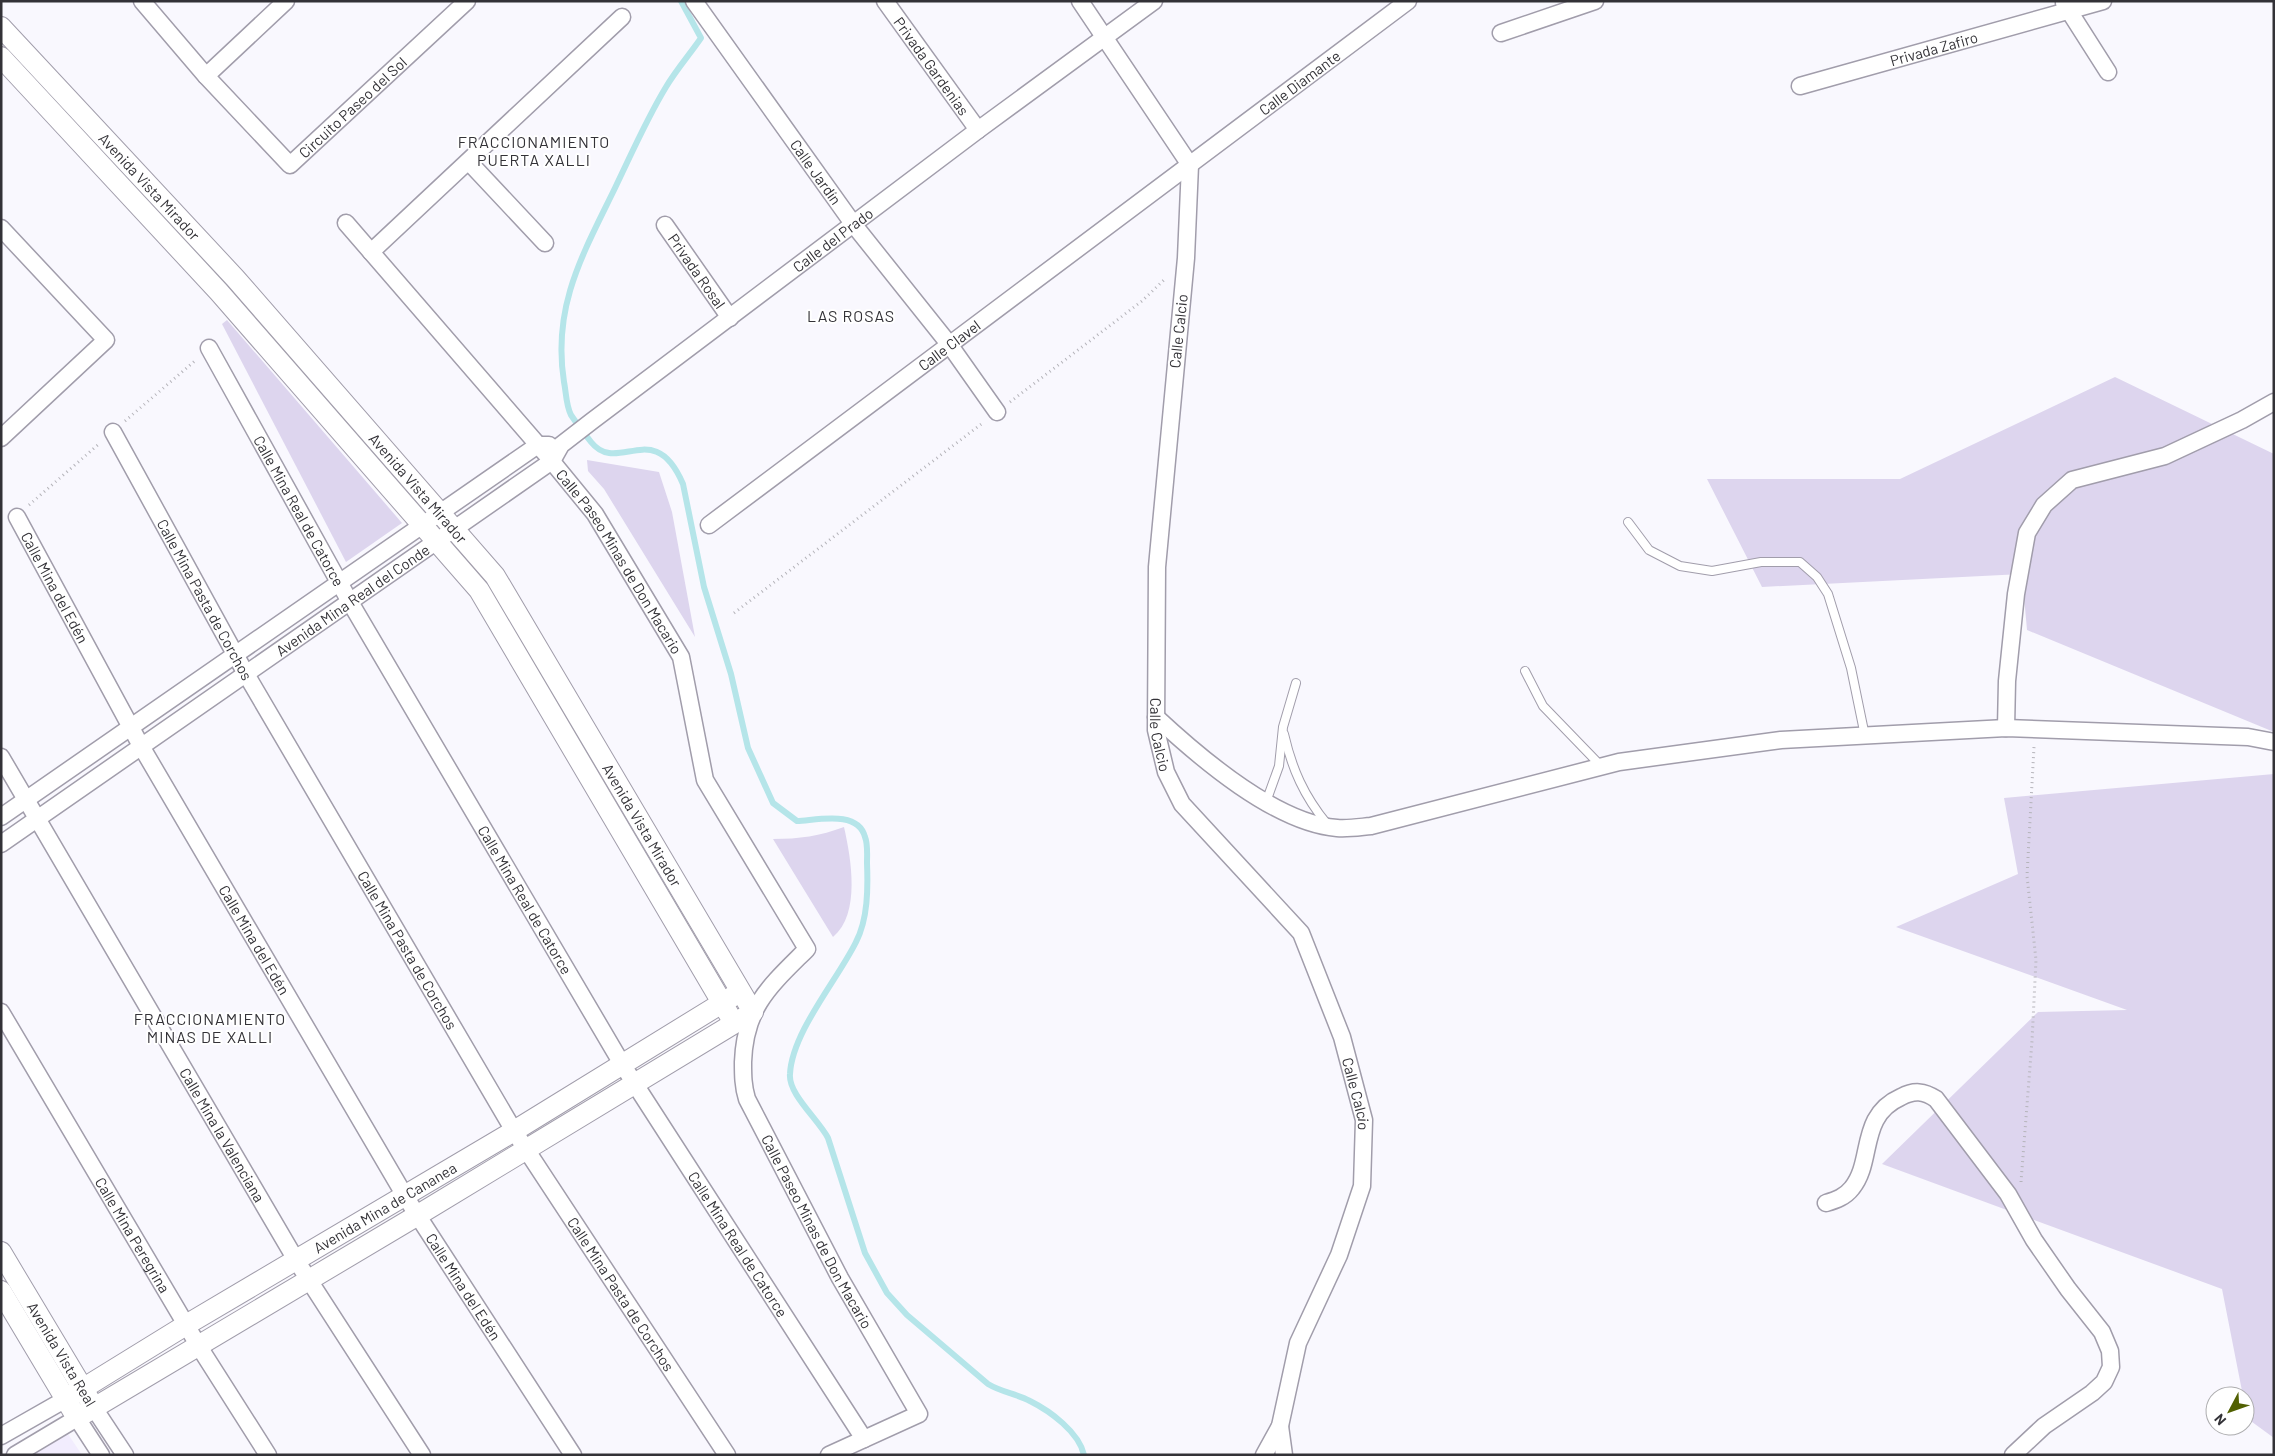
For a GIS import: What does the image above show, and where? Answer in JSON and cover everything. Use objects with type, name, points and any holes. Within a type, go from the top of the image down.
[{"type":"street","name":"Circuito Paseo del Sol","points":[[142,1],[206,76],[290,165],[467,1]]},
{"type":"street","points":[[206,76],[286,1]]},
{"type":"street","name":"Calle Jardín","points":[[694,1],[854,225],[949,344],[998,412]]},
{"type":"street","name":"Privada Gardenias","points":[[886,1],[978,130]]},
{"type":"street","points":[[1080,1],[1106,37],[1190,165]]},
{"type":"street","name":"Calle del Prado","points":[[564,443],[978,130],[1154,1]]},
{"type":"street","name":"Calle Diamante","points":[[1190,165],[1408,1]]},
{"type":"street","points":[[1501,33],[1595,1]]},
{"type":"street","name":"Privada Zafiro","points":[[1800,86],[2066,6],[2104,1]]},
{"type":"street","points":[[2066,6],[2108,72]]},
{"type":"street","points":[[371,252],[622,17]]},
{"type":"street","name":"Avenida Vista Mirador","points":[[1,27],[235,278],[495,576],[752,1012]]},
{"type":"street","name":"Avenida Vista Mirador","points":[[1,57],[220,292],[479,590],[734,1022]]},
{"type":"street","points":[[60,121],[75,106]]},
{"type":"street","points":[[469,162],[545,243]]},
{"type":"street","name":"Calle Calcio","points":[[1190,165],[1186,258],[1157,567],[1156,730],[1166,772],[1182,804],[1301,933],[1342,1037],[1364,1120],[1362,1186],[1339,1255],[1298,1343],[1280,1426]]},
{"type":"street","name":"Calle Clavel","points":[[709,526],[1190,165]]},
{"type":"street","name":"Calle Paseo Minas de Don Macario","points":[[346,223],[538,444],[595,514],[682,657],[705,780],[807,949]]},
{"type":"street","name":"Privada Rosal","points":[[665,225],[730,318]]},
{"type":"street","points":[[1,228],[106,340],[1,438]]},
{"type":"street","points":[[220,292],[235,278]]},
{"type":"street","name":"Calle Mina Real de Catorce","points":[[209,348],[350,602],[622,1064],[864,1439]]},
{"type":"street","points":[[2006,728],[2008,681],[2016,594],[2027,533],[2044,505],[2072,480],[2165,456],[2242,420],[2274,402]]},
{"type":"street","name":"Calle Mina Pasta de Corchos","points":[[113,432],[246,674],[525,1150],[727,1455]]},
{"type":"street","points":[[538,444],[564,443]]},
{"type":"street","name":"Avenida Mina Real del Conde","points":[[1,844],[552,461],[564,443]]},
{"type":"street","name":"Avenida Mina Real del Conde","points":[[1,817],[538,444]]},
{"type":"street","name":"Calle Mina del Edén","points":[[17,517],[141,746],[405,1196],[573,1455]]},
{"type":"street","points":[[1156,717],[1184,743],[1218,770],[1266,802],[1306,820],[1336,828],[1372,826],[1619,762],[1781,740],[2006,728],[2248,737],[2274,742]]},
{"type":"street","name":"Calle Mina la Valenciana","points":[[1,757],[296,1260],[422,1455]]},
{"type":"street","points":[[592,780],[610,769]]},
{"type":"street","name":"Avenida Mina de Cananea","points":[[15,1455],[418,1215],[752,1012],[770,986],[807,949]]},
{"type":"street","name":"Avenida Mina de Cananea","points":[[1,1436],[66,1400],[186,1325],[514,1131],[741,991],[770,986]]},
{"type":"street","name":"Calle Mina Peregrina","points":[[1,1012],[198,1345],[268,1455]]},
{"type":"street","name":"Calle Paseo Minas de Don Macario","points":[[752,1012],[744,1041],[742,1086],[747,1100],[840,1278],[919,1414],[864,1439]]},
{"type":"street","points":[[734,1022],[744,1041]]},
{"type":"street","points":[[1826,1203],[1839,1200],[1852,1188],[1859,1172],[1872,1126],[1882,1111],[1894,1100],[1910,1092],[1926,1092],[1936,1099],[1952,1118],[1977,1155],[2008,1194],[2068,1289],[2102,1332],[2110,1351],[2111,1367],[2104,1382],[2092,1393],[2044,1426],[2013,1455]]},
{"type":"street","name":"Avenida Vista Real","points":[[1,1252],[83,1389],[86,1413],[101,1455]]},
{"type":"street","name":"Avenida Vista Real","points":[[1,1291],[66,1400],[86,1413],[125,1455]]},
{"type":"street","points":[[1264,1455],[1280,1426]]},
{"type":"street","points":[[1280,1426],[1284,1455]]},
{"type":"street","points":[[829,1455],[864,1439]]},
{"type":"lane","points":[[1628,522],[1649,550],[1680,566],[1712,571],[1761,562],[1800,562],[1817,577],[1828,594],[1851,668],[1865,736]]},
{"type":"lane","points":[[1525,671],[1543,706],[1602,766]]},
{"type":"lane","points":[[1266,802],[1279,766],[1283,727],[1296,683]]},
{"type":"lane","points":[[1283,727],[1294,773],[1312,806],[1328,826]]},
{"type":"path","points":[[734,613],[1142,301],[1186,258]]},
{"type":"path","points":[[2020,1215],[2036,960],[2027,876],[2031,766],[2036,730]]},
{"type":"shaded area","points":[[227,320],[402,523],[346,562],[222,324]]},
{"type":"shaded area","points":[[2115,377],[2274,454],[2274,732],[2027,630],[2022,574],[1762,587],[1707,479],[1900,479]]},
{"type":"shaded area","points":[[587,460],[659,472],[672,512],[695,637],[604,489],[588,471]]},
{"type":"shaded area","points":[[2274,774],[2274,1438],[2255,1424],[2255,1386],[2241,1386],[2222,1289],[1882,1164],[2038,1012],[2127,1010],[1896,927],[2018,874],[2004,798]]},
{"type":"shaded area","points":[[844,827],[851,869],[851,900],[848,914],[842,927],[833,937],[773,839],[809,836]]},
{"type":"shaded area","points":[[68,1434],[82,1455],[33,1455]]},
{"type":"waterway","points":[[681,1],[701,38],[670,81],[652,112],[592,235],[573,281],[566,305],[562,329],[561,355],[568,407],[571,415],[591,442],[602,451],[613,453],[648,450],[660,454],[672,464],[683,484],[704,587],[731,674],[748,748],[773,803],[797,821],[846,820],[854,823],[861,829],[865,837],[867,843],[867,893],[860,933],[848,957],[807,1024],[793,1058],[790,1074],[794,1090],[828,1138],[865,1253],[887,1293],[907,1315],[988,1384],[1030,1401],[1055,1416],[1076,1438],[1084,1455]]},
{"type":"district","name":"FRACCIONAMIENTO PUERTA XALLI","points":[[534,150]]},
{"type":"district","name":"LAS ROSAS","points":[[851,315]]},
{"type":"district","name":"FRACCIONAMIENTO MINAS DE XALLI","points":[[210,1027]]}]
